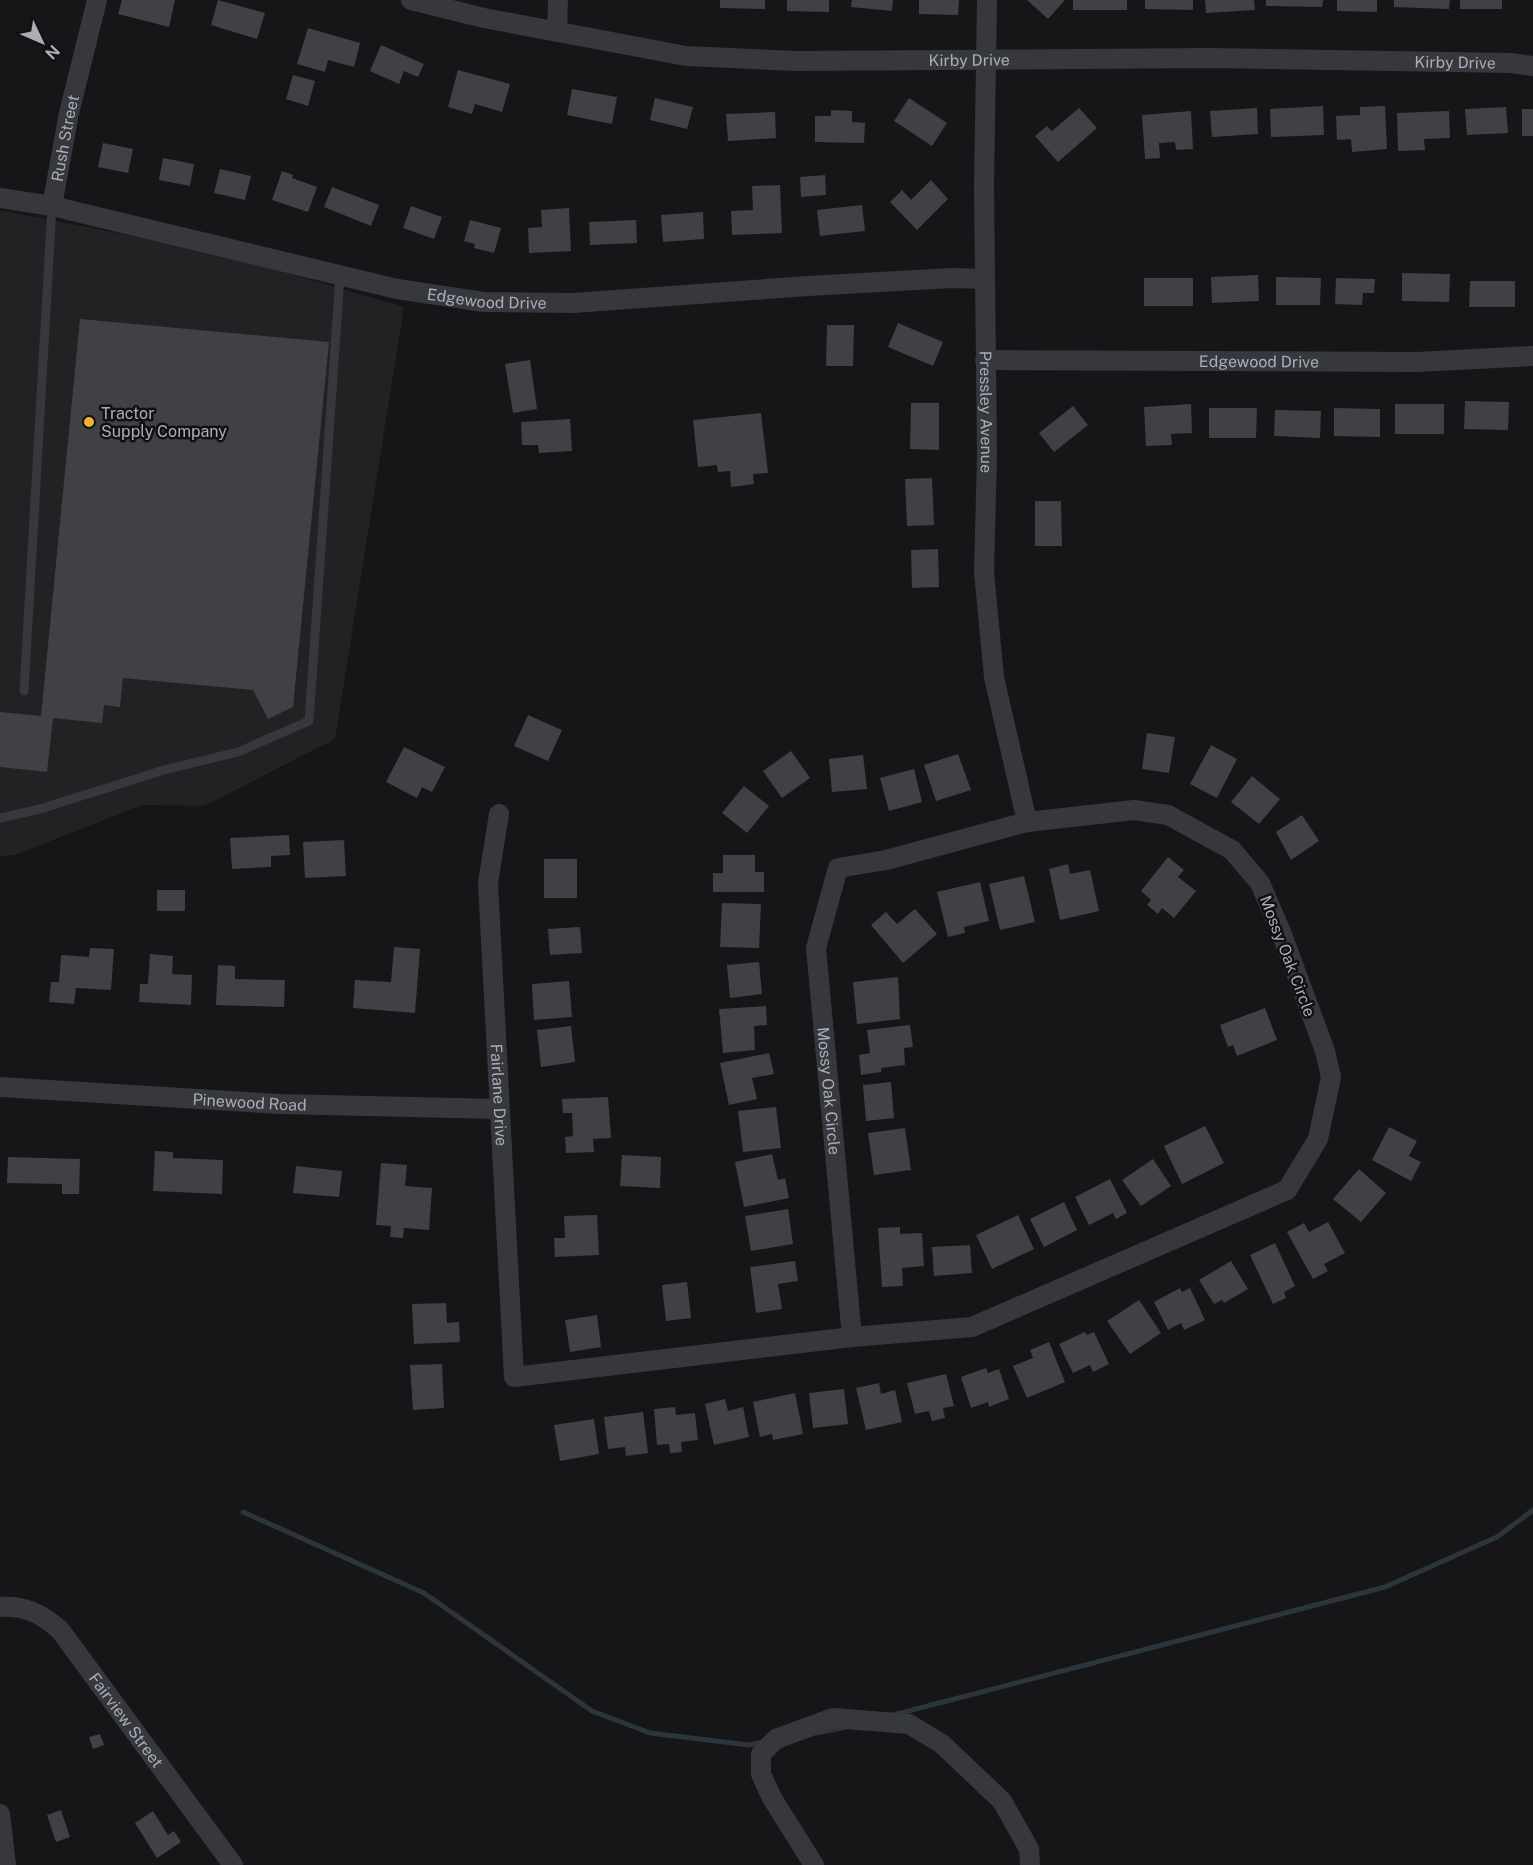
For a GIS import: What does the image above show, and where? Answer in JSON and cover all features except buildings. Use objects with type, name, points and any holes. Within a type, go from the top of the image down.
[{"type":"street","name":"Rush Street","points":[[52,206],[69,113],[97,0]]},
{"type":"street","name":"Kirby Drive","points":[[411,0],[557,32],[686,56],[796,61],[1255,58],[1511,63],[1533,66]]},
{"type":"street","points":[[557,32],[558,0]]},
{"type":"street","name":"Pressley Avenue","points":[[987,0],[985,583],[994,677],[1027,822]]},
{"type":"street","name":"Edgewood Drive","points":[[0,198],[52,206],[419,294],[484,302],[573,303],[841,284],[952,278],[985,279]]},
{"type":"street","name":"Edgewood Drive","points":[[985,360],[1417,362],[1533,356]]},
{"type":"street","name":"Mossy Oak Circle","points":[[514,1377],[852,1337],[972,1327],[1124,1263],[1287,1190],[1318,1138],[1331,1077],[1325,1051],[1281,932],[1260,883],[1232,850],[1168,815],[1134,810],[1027,822],[886,860],[838,868],[816,948],[852,1337]]},
{"type":"street","name":"Fairlane Drive","points":[[499,814],[488,884],[514,1377]]},
{"type":"street","name":"Pinewood Road","points":[[0,1087],[279,1104],[499,1109]]},
{"type":"street","name":"Fairview Street","points":[[0,1607],[23,1608],[36,1613],[60,1630],[233,1865]]},
{"type":"street","points":[[814,1865],[772,1798],[761,1774],[761,1754],[776,1739],[833,1718],[909,1724],[942,1744],[1002,1801],[1029,1849],[1030,1865]]},
{"type":"street","points":[[0,1814],[6,1865]]},
{"type":"lane","points":[[24,692],[52,206]]},
{"type":"lane","points":[[0,818],[40,809],[164,770],[238,752],[309,721],[340,276]]},
{"type":"shaded area","points":[[0,210],[133,236],[270,268],[404,307],[335,739],[204,806],[142,805],[15,855],[0,856]]},
{"type":"waterway","points":[[893,1715],[1385,1587],[1497,1537],[1533,1510]]},
{"type":"waterway","points":[[243,1512],[424,1593],[592,1711],[650,1733],[749,1745],[764,1742]]},
{"type":"waterway","points":[[817,1733],[846,1727]]},
{"type":"place","name":"Tractor Supply Company","points":[[89,422]]}]
